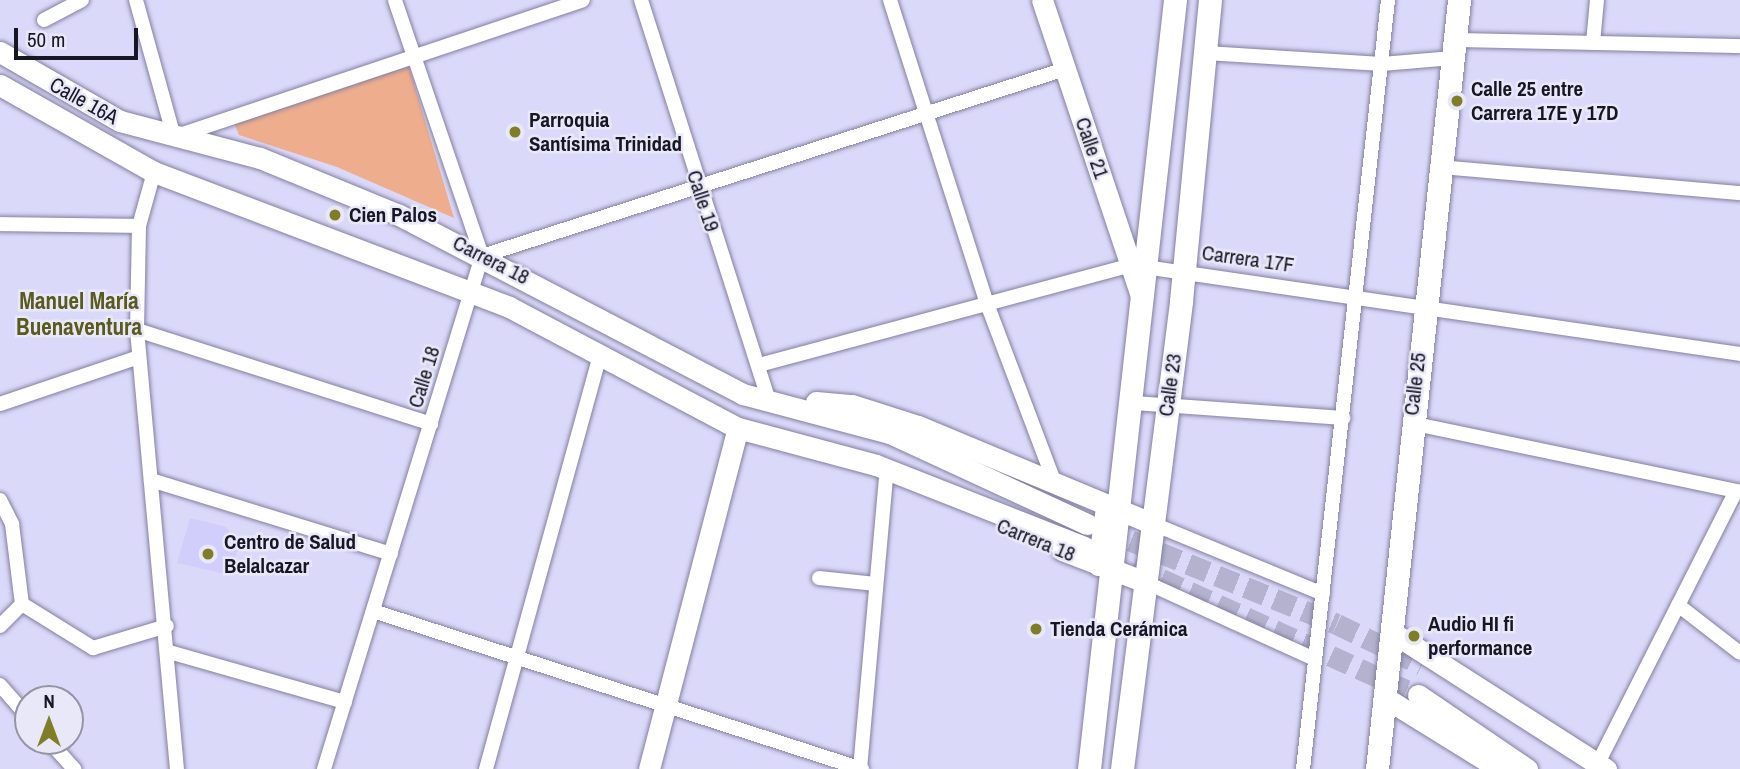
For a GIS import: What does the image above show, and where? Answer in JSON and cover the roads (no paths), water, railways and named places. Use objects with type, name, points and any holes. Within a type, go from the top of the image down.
[{"type":"main road","name":"Calle 21","points":[[1042,0],[1139,266]]},
{"type":"main road","name":"Calle 23","points":[[1089,769],[1113,509],[1134,403],[1142,296],[1139,266],[1175,0]]},
{"type":"main road","name":"Calle 23","points":[[1122,769],[1184,272],[1210,0]]},
{"type":"main road","name":"Calle 25","points":[[1377,769],[1394,633],[1411,423],[1458,0]]},
{"type":"main road","name":"Calle 16A","points":[[0,52],[93,109],[174,137]]},
{"type":"main road","name":"Calle 16A","points":[[0,85],[155,172]]},
{"type":"main road","name":"Carrera 18","points":[[174,137],[260,158],[482,256],[721,383],[769,402],[914,442],[1087,524]]},
{"type":"main road","name":"Carrera 18","points":[[155,172],[472,293],[600,354],[745,431],[886,480],[1145,582]]},
{"type":"main road","name":"Carrera 18","points":[[797,408],[830,401],[884,415],[1057,488],[1151,523]]},
{"type":"main road","name":"Carrera 18","points":[[745,431],[876,465],[1084,547]]},
{"type":"main road","points":[[649,769],[745,431]]},
{"type":"main road","points":[[1394,633],[1596,767]]},
{"type":"main road","points":[[1422,665],[1596,767]]},
{"type":"main road","points":[[1095,718],[1132,687]]},
{"type":"main road","points":[[1418,695],[1527,769]]},
{"type":"main road","points":[[1387,699],[1500,769]]},
{"type":"street","points":[[44,20],[82,0]]},
{"type":"street","points":[[136,0],[174,137],[583,0]]},
{"type":"street","points":[[394,0],[482,256],[698,189],[1065,69]]},
{"type":"street","name":"Calle 19","points":[[641,0],[698,189],[759,365],[769,402]]},
{"type":"street","points":[[890,0],[986,301],[1057,488]]},
{"type":"street","points":[[1303,769],[1388,0]]},
{"type":"street","points":[[1593,43],[1597,0]]},
{"type":"street","points":[[1206,53],[1381,64],[1453,49],[1593,43],[1740,46]]},
{"type":"street","points":[[1440,167],[1740,193]]},
{"type":"street","points":[[155,172],[139,226],[137,330],[167,626],[177,769]]},
{"type":"street","points":[[0,224],[139,226]]},
{"type":"street","name":"Calle 18","points":[[324,769],[482,256]]},
{"type":"street","name":"Carrera 17F","points":[[759,365],[986,301],[1139,266],[1740,354]]},
{"type":"street","points":[[137,330],[431,424]]},
{"type":"street","points":[[486,769],[600,354]]},
{"type":"street","points":[[0,404],[139,358]]},
{"type":"street","points":[[1134,403],[1343,418]]},
{"type":"street","points":[[1411,423],[1738,492],[1596,767]]},
{"type":"street","points":[[151,480],[391,554]]},
{"type":"street","points":[[373,611],[861,769],[886,480]]},
{"type":"street","points":[[0,500],[12,524],[22,604]]},
{"type":"street","name":"Carrera 18","points":[[1151,523],[1323,594]]},
{"type":"street","points":[[819,578],[877,584]]},
{"type":"street","name":"Carrera 18","points":[[1145,582],[1315,659]]},
{"type":"street","points":[[22,604],[93,648],[167,626]]},
{"type":"street","points":[[0,626],[22,604]]},
{"type":"street","points":[[1678,605],[1740,653]]},
{"type":"street","points":[[169,652],[345,702]]},
{"type":"street","points":[[0,685],[14,701]]},
{"type":"street","points":[[62,755],[74,769]]},
{"type":"tunnel","points":[[1102,529],[1337,624],[1422,665]]},
{"type":"tunnel","points":[[1133,566],[1418,695]]},
{"type":"place","name":"Calle 25 entre Carrera 17E y 17D","points":[[1457,101]]},
{"type":"place","name":"Parroquia Santísima Trinidad","points":[[515,132]]},
{"type":"place","name":"Cien Palos","points":[[335,215]]},
{"type":"place","name":"Centro de Salud Belalcazar","points":[[208,554]]},
{"type":"place","name":"Tienda Cerámica","points":[[1036,629]]},
{"type":"place","name":"Audio HI fi performance","points":[[1414,636]]},
{"type":"district","name":"Manuel María Buenaventura","points":[[79,314]]}]
